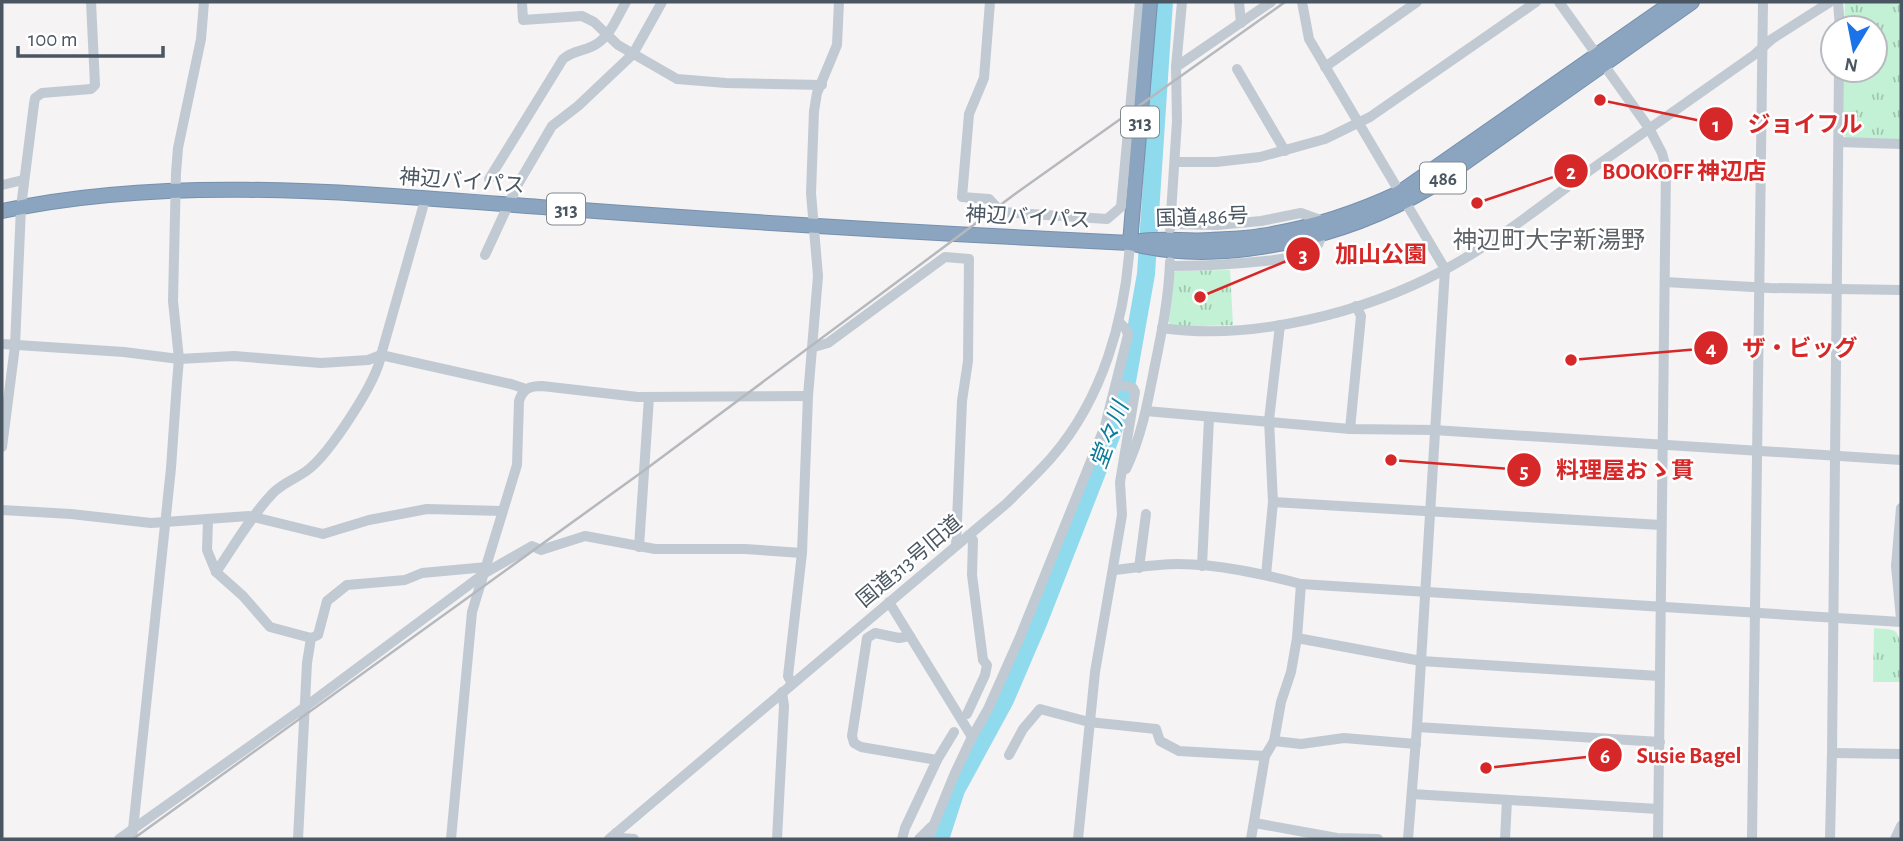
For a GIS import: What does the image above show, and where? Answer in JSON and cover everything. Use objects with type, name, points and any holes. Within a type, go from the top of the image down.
[{"type":"highway","name":"313","points":[[1145,243],[1150,2]]},
{"type":"highway","name":"国道486号","points":[[1145,243],[1205,252],[1265,246],[1379,214],[1402,197],[1429,188],[1673,2]]},
{"type":"highway","name":"国道486号","points":[[1600,60],[1692,2]]},
{"type":"highway","name":"神辺バイパス","points":[[2,211],[97,196],[175,191],[278,190],[812,227],[1145,243]]},
{"type":"street","points":[[2,447],[15,346],[23,180],[35,98],[42,93],[91,89],[95,85],[91,2]]},
{"type":"street","points":[[133,834],[179,359],[173,301],[178,148],[201,39],[204,2]]},
{"type":"street","points":[[522,2],[523,20],[582,16],[594,22],[607,36],[633,54],[669,75],[686,80],[822,85]]},
{"type":"street","points":[[489,179],[563,60],[572,52],[595,46],[607,36],[626,2]]},
{"type":"street","points":[[485,255],[518,184],[552,126],[578,106],[633,54],[662,2]]},
{"type":"street","points":[[792,684],[788,676],[802,553],[808,396],[818,276],[811,193],[814,111],[817,93],[837,45],[839,2]]},
{"type":"street","points":[[990,2],[984,78],[969,114],[962,197],[989,199],[1001,212],[1107,219],[1121,207],[1140,2]]},
{"type":"street","points":[[1120,482],[1136,450],[1146,411],[1162,328],[1170,264],[1232,265],[1312,251],[1318,247],[1323,228],[1301,213],[1261,221],[1170,226],[1175,162],[1176,67],[1182,2]]},
{"type":"street","points":[[1238,2],[1241,23]]},
{"type":"street","points":[[1176,67],[1271,2]]},
{"type":"street","points":[[1302,2],[1309,39],[1446,269],[1408,839]]},
{"type":"street","points":[[1325,67],[1417,2]]},
{"type":"street","points":[[1175,162],[1216,162],[1260,157],[1325,139],[1370,117],[1536,2]]},
{"type":"street","points":[[1559,2],[1649,128],[1662,153],[1665,168],[1658,839]]},
{"type":"street","points":[[1752,839],[1763,2]]},
{"type":"street","points":[[1162,328],[1250,329],[1316,318],[1403,289],[1446,269],[1511,227],[1763,46],[1829,2]]},
{"type":"street","points":[[1237,69],[1285,151]]},
{"type":"street","points":[[1830,839],[1839,84]]},
{"type":"street","points":[[1839,142],[1901,144]]},
{"type":"street","points":[[2,185],[23,180]]},
{"type":"street","points":[[216,572],[275,491],[306,472],[320,457],[367,390],[379,367],[425,200]]},
{"type":"street","name":"国道313号旧道","points":[[613,836],[1007,503],[1053,456],[1092,396],[1145,243]]},
{"type":"street","points":[[814,347],[828,343],[945,257],[969,259],[968,361],[962,401],[956,545]]},
{"type":"street","points":[[1665,282],[1759,288],[1901,290]]},
{"type":"street","points":[[1350,429],[1361,316],[1356,306]]},
{"type":"street","points":[[928,839],[972,737],[988,709],[1105,426],[1128,335],[1119,322]]},
{"type":"street","points":[[1266,575],[1273,502],[1269,420],[1280,325]]},
{"type":"street","points":[[2,344],[124,352],[179,359],[234,356],[321,363],[368,360],[381,355],[526,389],[542,386],[649,397],[808,396]]},
{"type":"street","points":[[1078,839],[1095,672],[1122,515],[1120,482],[1135,392],[1133,388],[1116,384]]},
{"type":"street","points":[[451,839],[472,611],[517,465],[519,401],[526,389]]},
{"type":"street","points":[[639,547],[649,397]]},
{"type":"street","points":[[1146,411],[1350,429],[1434,430],[1901,460]]},
{"type":"street","points":[[1202,566],[1209,418]]},
{"type":"street","points":[[1273,502],[1661,524]]},
{"type":"street","points":[[1112,570],[1177,564],[1266,575],[1301,584],[1755,614],[1901,620],[1896,566],[1901,508]]},
{"type":"street","points":[[2,510],[164,523],[254,517],[323,534],[369,520],[427,509],[502,512]]},
{"type":"street","points":[[1139,568],[1146,514]]},
{"type":"street","points":[[208,521],[207,550],[216,572],[243,596],[270,627],[311,638],[318,635],[327,601],[347,585],[405,580],[422,573],[486,570]]},
{"type":"street","points":[[967,714],[987,665],[983,660],[972,575],[973,540],[969,535]]},
{"type":"street","points":[[119,839],[133,834],[486,570],[532,546],[541,550],[584,536],[639,547],[802,553]]},
{"type":"street","points":[[1251,839],[1265,756],[1274,741],[1281,702],[1291,672],[1297,638],[1301,584]]},
{"type":"street","points":[[889,602],[972,737]]},
{"type":"street","points":[[910,636],[899,638],[875,633],[867,638],[853,743],[861,747],[937,760]]},
{"type":"street","points":[[298,839],[311,638]]},
{"type":"street","points":[[1297,638],[1421,661],[1659,676]]},
{"type":"street","points":[[777,839],[784,706],[782,692]]},
{"type":"street","points":[[1009,755],[1023,729],[1040,709],[1089,722],[1156,729],[1160,741],[1179,751],[1265,756]]},
{"type":"street","points":[[1416,727],[1660,743]]},
{"type":"street","points":[[902,839],[937,760],[954,732]]},
{"type":"street","points":[[1274,741],[1301,744],[1344,738],[1416,744]]},
{"type":"street","points":[[1832,753],[1901,754]]},
{"type":"street","points":[[1412,794],[1658,809]]},
{"type":"street","points":[[1505,839],[1507,800]]},
{"type":"street","points":[[1255,823],[1337,838],[1378,839]]},
{"type":"street","points":[[1895,839],[1901,826]]},
{"type":"street","points":[[919,839],[932,827]]},
{"type":"street","points":[[613,836],[634,839]]},
{"type":"green space","points":[[1845,2],[1901,2],[1901,140],[1849,140],[1843,134],[1844,84],[1889,84],[1889,14],[1845,14]]},
{"type":"green space","points":[[1230,270],[1233,325],[1173,327],[1166,319],[1171,275],[1176,271]]},
{"type":"green space","points":[[1874,628],[1891,630],[1898,636],[1901,682],[1873,682]]},
{"type":"waterway","name":"堂々川","points":[[940,839],[956,790],[1005,700],[1038,623],[1124,398],[1146,274],[1164,2]]},
{"type":"railway","points":[[133,839],[642,472],[1015,194],[1285,2]]},
{"type":"place","name":"ジョイフル","points":[[1600,100]]},
{"type":"place","name":"BOOKOFF 神辺店","points":[[1477,203]]},
{"type":"place","name":"加山公園","points":[[1200,297]]},
{"type":"place","name":"ザ・ビッグ","points":[[1571,360]]},
{"type":"place","name":"料理屋おゝ貫","points":[[1391,460]]},
{"type":"place","name":"Susie Bagel","points":[[1486,768]]},
{"type":"district","name":"神辺町大字新湯野","points":[[1549,240]]}]
